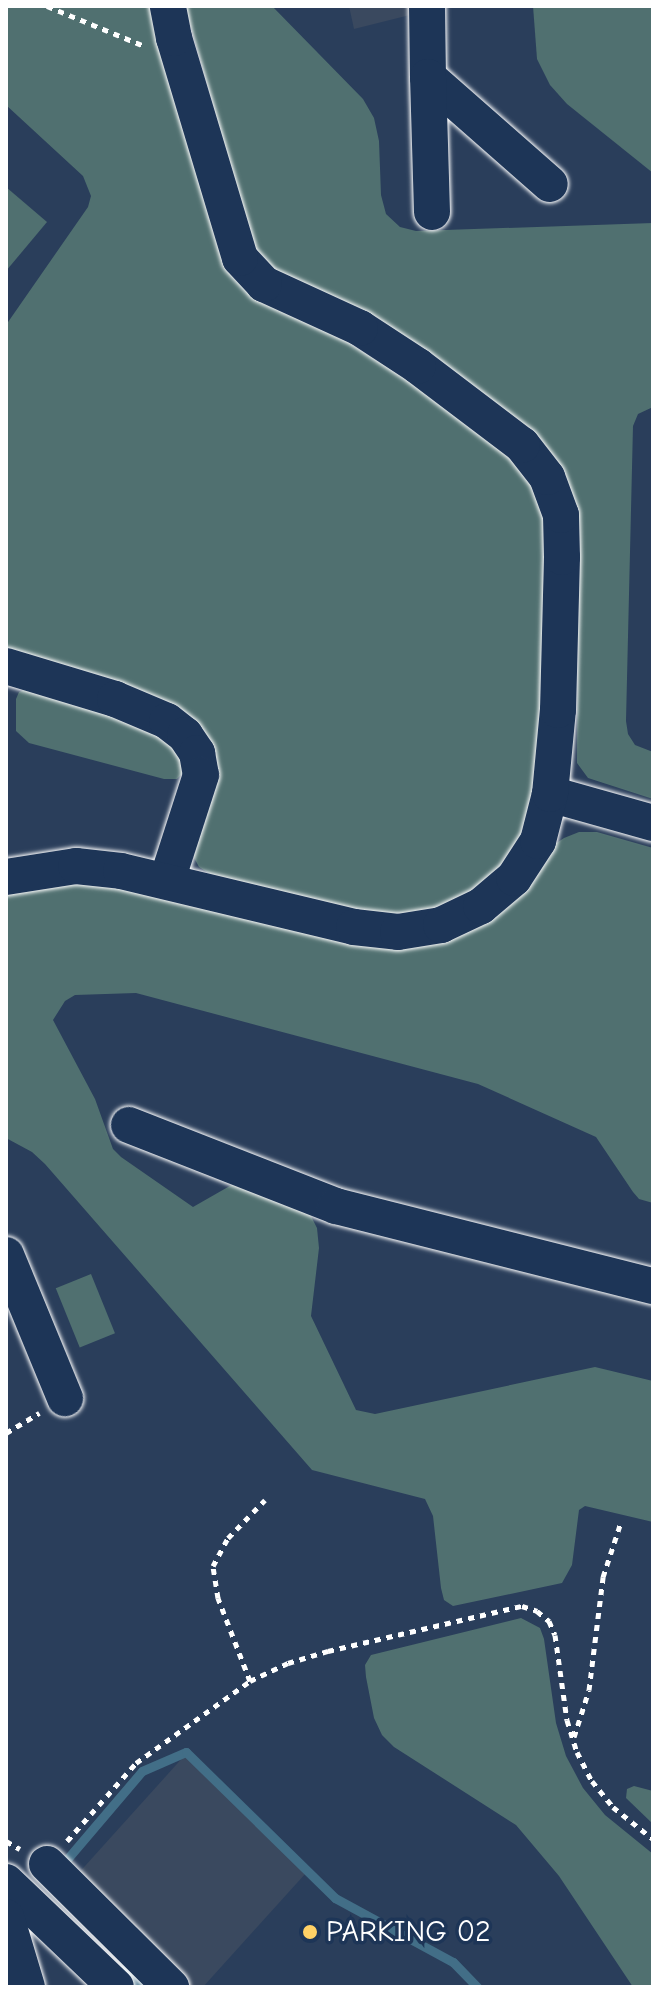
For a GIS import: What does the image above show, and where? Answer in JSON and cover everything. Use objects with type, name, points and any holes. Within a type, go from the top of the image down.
[{"type":"street","points":[[6,877],[76,866],[167,880],[354,927],[398,932],[441,925],[481,906],[514,878],[538,841],[550,794],[558,710],[562,557],[561,515],[547,477],[522,445],[418,366],[360,328],[264,284],[240,258],[174,38],[168,6]]},
{"type":"street","points":[[427,6],[432,212]]},
{"type":"street","points":[[428,77],[550,184]]},
{"type":"street","points":[[6,666],[115,699],[167,721],[185,735],[197,753],[201,775],[167,880]]},
{"type":"street","points":[[550,794],[653,823]]},
{"type":"street","points":[[129,1125],[336,1206],[653,1286]]},
{"type":"street","points":[[6,1255],[65,1398]]},
{"type":"street","points":[[47,1864],[171,1987]]},
{"type":"street","points":[[6,1882],[116,1987]]},
{"type":"street","points":[[6,1917],[27,1987]]},
{"type":"path","points":[[47,6],[140,46],[149,44]]},
{"type":"path","points":[[6,1433],[32,1418]]},
{"type":"path","points":[[250,1681],[218,1598],[213,1566],[228,1538],[265,1500]]},
{"type":"path","points":[[573,1739],[589,1690],[603,1577],[620,1525]]},
{"type":"path","points":[[47,1864],[136,1763],[250,1681],[288,1663],[328,1651],[522,1606],[537,1611],[549,1621],[555,1635],[573,1739],[592,1781],[613,1807],[653,1839]]},
{"type":"shaded area","points":[[349,6],[411,6],[410,15],[354,29]]},
{"type":"shaded area","points":[[185,1755],[306,1873],[203,1987],[188,1987],[76,1876]]},
{"type":"green space","points":[[6,6],[151,6],[158,42],[225,266],[408,380],[510,456],[533,485],[545,518],[542,709],[534,791],[522,834],[501,866],[472,892],[436,909],[397,915],[357,910],[212,875],[199,867],[191,852],[208,749],[6,654],[6,325],[88,207],[91,196],[83,176],[6,105]]},
{"type":"green space","points":[[185,6],[272,6],[363,99],[374,118],[379,141],[381,195],[386,214],[400,227],[416,231],[653,223],[653,407],[638,414],[633,426],[626,721],[628,734],[635,745],[653,752],[653,799],[588,778],[577,763],[578,556],[562,469],[274,270],[254,249]]},
{"type":"green space","points":[[533,6],[653,6],[653,173],[567,104],[550,85],[537,59]]},
{"type":"green space","points":[[6,187],[47,222],[6,271]]},
{"type":"green space","points":[[35,686],[176,742],[186,770],[177,779],[164,779],[29,743],[16,731],[16,699],[19,692]]},
{"type":"green space","points":[[579,832],[597,832],[653,848],[653,1203],[639,1199],[596,1137],[478,1084],[136,993],[75,995],[65,1001],[53,1020],[95,1099],[113,1149],[121,1157],[193,1207],[235,1183],[310,1214],[317,1228],[319,1248],[311,1316],[356,1410],[375,1414],[595,1367],[653,1381],[653,1522],[585,1506],[579,1510],[572,1565],[562,1583],[453,1606],[444,1600],[433,1516],[425,1499],[312,1470],[45,1164],[32,1152],[6,1138],[6,894],[75,883],[118,887],[398,949],[564,838]]},
{"type":"green space","points":[[91,1274],[115,1333],[80,1348],[56,1288]]},
{"type":"green space","points":[[521,1618],[540,1628],[556,1723],[566,1756],[583,1788],[605,1815],[653,1854],[653,1987],[633,1987],[559,1876],[516,1825],[394,1747],[382,1735],[374,1718],[365,1665],[371,1655]]},
{"type":"green space","points":[[634,1786],[653,1791],[653,1824],[626,1798],[627,1789]]},
{"type":"waterway","points":[[68,1858],[142,1771],[186,1752],[335,1898],[453,1962],[477,1987]]},
{"type":"waterway","points":[[122,1970],[140,1987]]},
{"type":"place","name":"PARKING 02","points":[[310,1932]]}]
